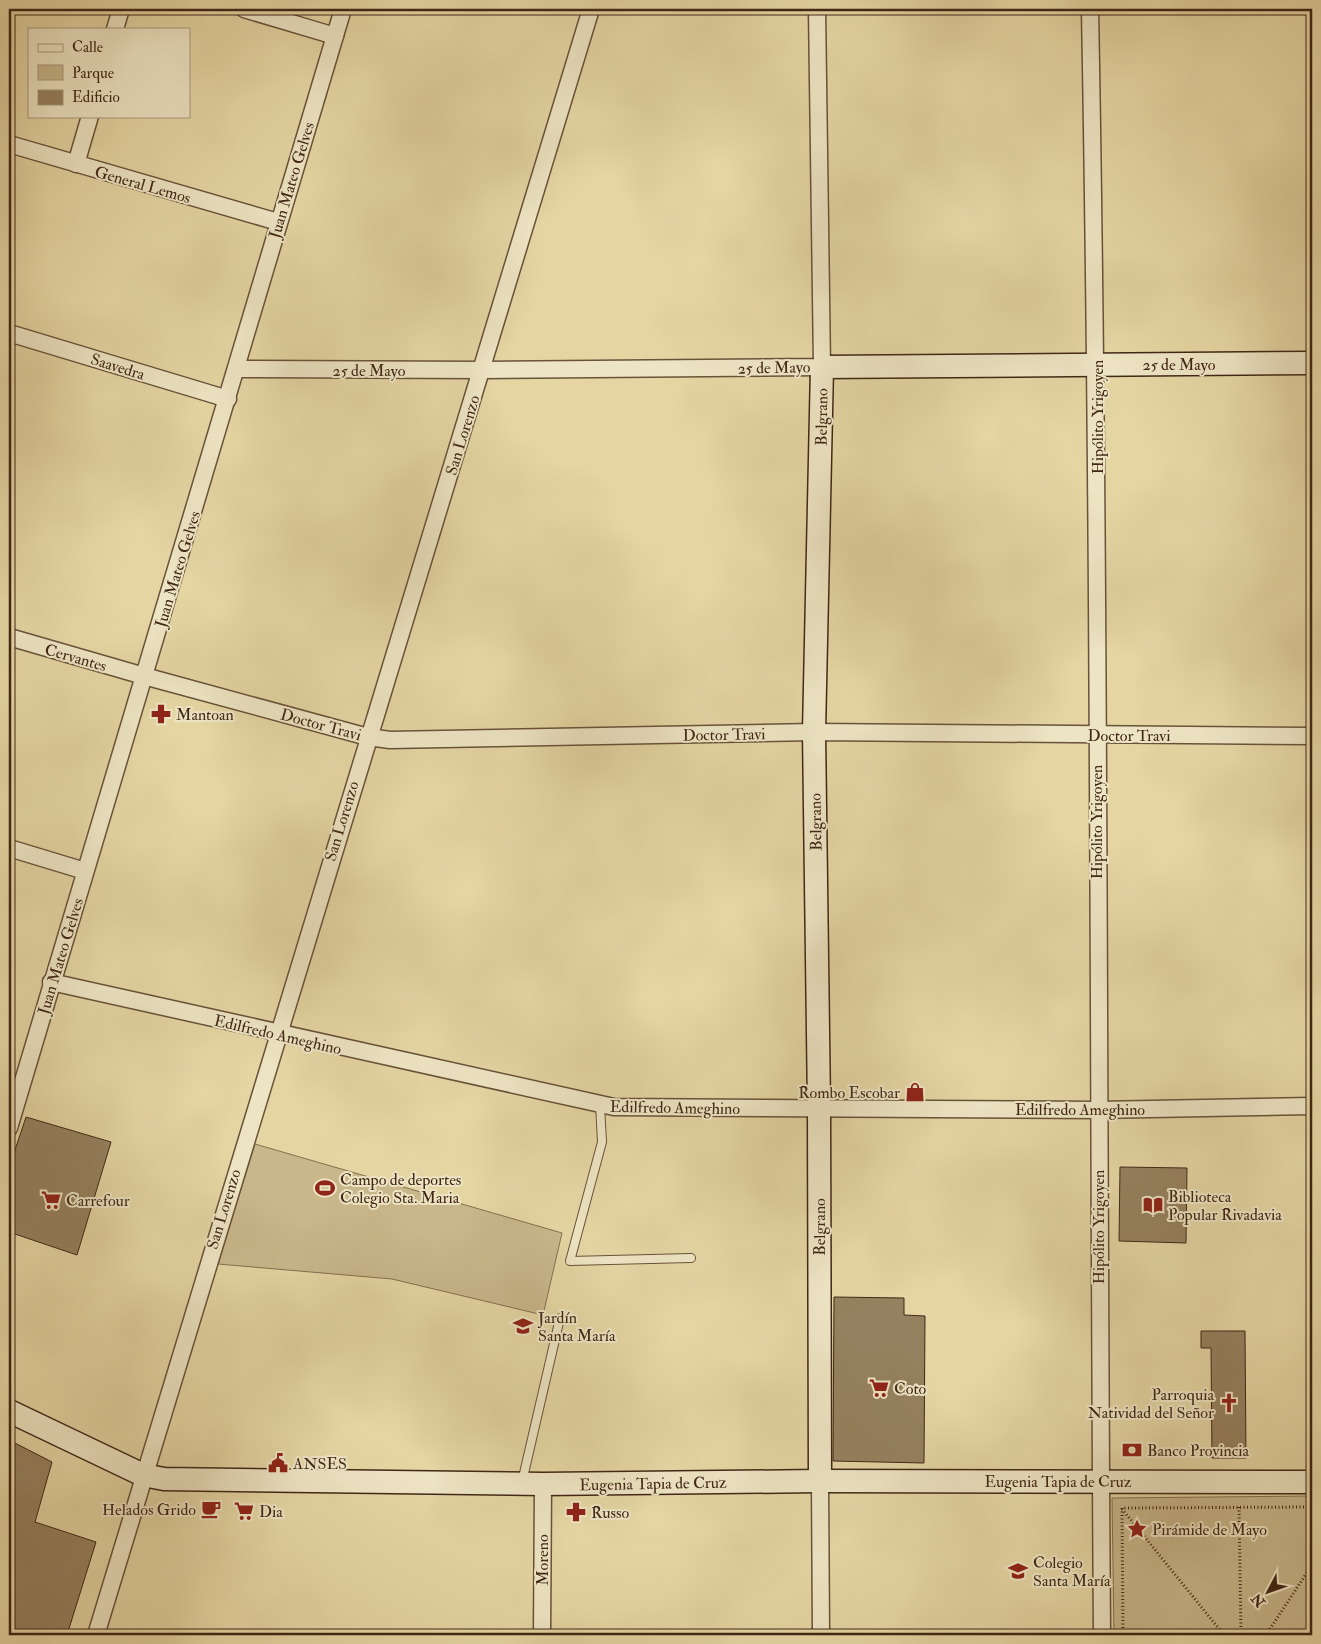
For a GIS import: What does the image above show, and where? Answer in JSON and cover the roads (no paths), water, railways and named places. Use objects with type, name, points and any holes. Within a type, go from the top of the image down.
[{"type":"main road","name":"25 de Mayo","points":[[822,367],[1312,363]]},
{"type":"main road","name":"Belgrano","points":[[820,1481],[819,1107],[814,732],[822,367]]},
{"type":"main road","name":"Eugenia Tapia de Cruz","points":[[9,1411],[143,1475],[164,1479],[532,1484],[820,1481],[1312,1482]]},
{"type":"street","points":[[115,28],[120,9]]},
{"type":"street","points":[[244,9],[335,36]]},
{"type":"street","name":"Juan Mateo Gelves","points":[[9,1128],[14,1092],[52,982],[228,399],[278,222],[343,9]]},
{"type":"street","name":"San Lorenzo","points":[[96,1635],[276,1034],[483,370],[591,9]]},
{"type":"street","name":"Belgrano","points":[[817,9],[822,367]]},
{"type":"street","name":"Hipólito Yrigoyen","points":[[1090,9],[1097,365],[1097,1110],[1102,1635]]},
{"type":"street","points":[[76,164],[89,118]]},
{"type":"street","name":"General Lemos","points":[[9,144],[278,222]]},
{"type":"street","name":"Saavedra","points":[[9,333],[228,399]]},
{"type":"street","name":"25 de Mayo","points":[[236,369],[483,370],[822,367]]},
{"type":"street","name":"Cervantes","points":[[9,637],[144,676]]},
{"type":"street","name":"Doctor Travi","points":[[144,676],[368,736],[390,740],[814,732],[1312,736]]},
{"type":"street","points":[[9,848],[85,871]]},
{"type":"street","name":"Edilfredo Ameghino","points":[[52,982],[600,1106],[1097,1110],[1312,1106]]},
{"type":"street","name":"Belgrano","points":[[820,1481],[821,1635]]},
{"type":"street","name":"Moreno","points":[[532,1484],[542,1635]]},
{"type":"lane","points":[[600,1106],[602,1142],[570,1260],[691,1258]]},
{"type":"lane","points":[[532,1484],[560,1318]]},
{"type":"place","name":"Mantoan","points":[[161,714]]},
{"type":"place","name":"Rombo Escobar","points":[[915,1092]]},
{"type":"place","name":"Campo de deportes Colegio Sta. Maria","points":[[325,1188]]},
{"type":"place","name":"Carrefour","points":[[51,1200]]},
{"type":"place","name":"Biblioteca Popular Rivadavia","points":[[1153,1205]]},
{"type":"place","name":"Jardín Santa María","points":[[523,1326]]},
{"type":"place","name":"Coto","points":[[879,1388]]},
{"type":"place","name":"Parroquia Natividad del Señor","points":[[1229,1403]]},
{"type":"place","name":"Banco Provincia","points":[[1132,1450]]},
{"type":"place","name":"ANSES","points":[[278,1463]]},
{"type":"place","name":"Helados Grido","points":[[211,1509]]},
{"type":"place","name":"Dia","points":[[244,1511]]},
{"type":"place","name":"Russo","points":[[576,1512]]},
{"type":"place","name":"Pirámide de Mayo","points":[[1137,1529]]},
{"type":"place","name":"Colegio Santa María","points":[[1018,1571]]}]
